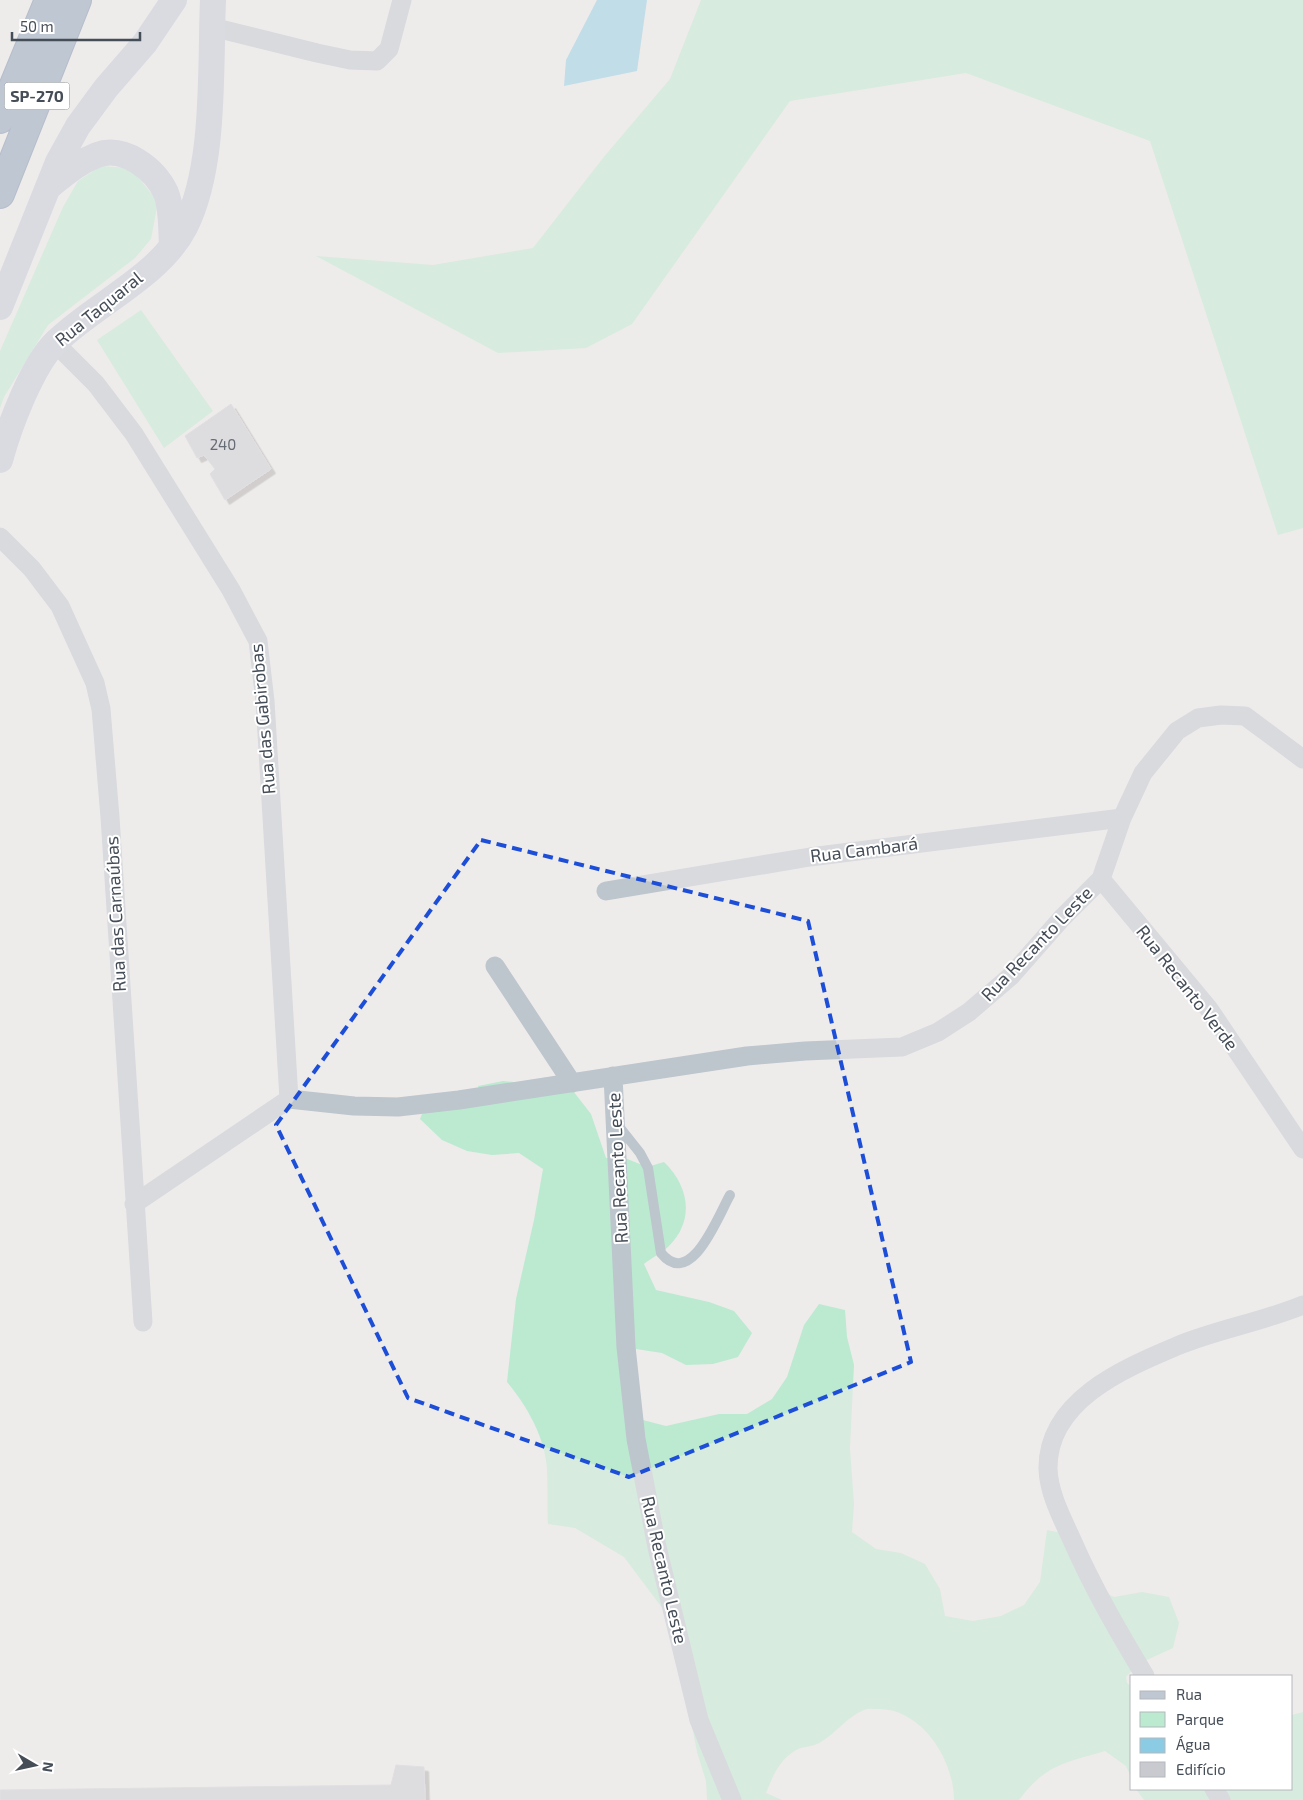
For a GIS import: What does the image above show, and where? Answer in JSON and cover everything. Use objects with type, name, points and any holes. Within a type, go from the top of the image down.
[{"type":"highway","name":"SP-270","points":[[0,119],[49,0]]},
{"type":"highway","name":"SP-270","points":[[0,194],[77,0]]},
{"type":"main road","points":[[0,307],[47,188],[78,126],[106,88],[145,42],[174,0]]},
{"type":"main road","name":"Rua Taquaral","points":[[0,460],[33,378],[40,364],[55,343],[90,312],[119,294],[142,275],[172,246],[185,228],[197,196],[204,166],[213,0]]},
{"type":"main road","points":[[47,188],[78,164],[99,154],[128,156],[145,165],[166,193],[172,246]]},
{"type":"street","points":[[212,27],[350,60],[377,61],[390,48],[402,0]]},
{"type":"street","name":"Rua das Gabirobas","points":[[55,343],[96,384],[134,434],[231,590],[258,641],[265,701],[289,1099]]},
{"type":"street","name":"Rua das Carnaúbas","points":[[0,537],[32,569],[60,606],[95,684],[101,710],[110,816],[143,1322]]},
{"type":"street","points":[[1101,879],[1122,818],[1143,773],[1177,731],[1198,718],[1221,714],[1245,716],[1303,759]]},
{"type":"street","name":"Rua Cambará","points":[[606,890],[810,857],[1122,818]]},
{"type":"street","name":"Rua Recanto Leste","points":[[732,1800],[699,1720],[657,1548],[636,1439],[626,1347],[613,1076],[747,1056],[805,1051],[902,1047],[938,1032],[969,1012],[1011,976],[1062,918],[1101,879]]},
{"type":"street","name":"Rua Recanto Verde","points":[[1101,879],[1209,1009],[1303,1149]]},
{"type":"street","points":[[495,966],[572,1083]]},
{"type":"street","points":[[134,1204],[289,1099],[354,1106],[398,1107],[459,1100],[613,1076]]},
{"type":"street","points":[[1145,1675],[1093,1589],[1056,1506],[1048,1468],[1056,1432],[1066,1416],[1079,1402],[1108,1378],[1179,1345],[1281,1314],[1303,1305]]},
{"type":"lane","points":[[615,1122],[640,1154],[648,1168],[661,1254],[666,1259],[676,1264],[687,1263],[698,1253],[730,1195]]},
{"type":"highlighted area","points":[[481,840],[808,921],[911,1362],[629,1477],[408,1398],[276,1125]]},
{"type":"green space","points":[[701,0],[1303,0],[1303,528],[1278,535],[1150,141],[966,73],[790,101],[632,324],[586,348],[498,353],[316,256],[433,265],[533,248],[603,158],[670,79]]},
{"type":"green space","points":[[101,166],[131,168],[158,202],[151,239],[135,258],[48,325],[4,397],[0,408],[0,351],[63,207],[78,181]]},
{"type":"green space","points":[[141,310],[213,411],[164,448],[97,340]]},
{"type":"green space","points":[[503,1081],[570,1087],[591,1114],[606,1158],[625,1158],[647,1167],[664,1162],[679,1182],[686,1203],[683,1225],[669,1246],[644,1264],[656,1290],[709,1302],[734,1311],[752,1333],[738,1357],[713,1364],[686,1365],[662,1353],[636,1349],[621,1370],[639,1419],[666,1426],[719,1414],[747,1414],[772,1399],[787,1377],[804,1325],[819,1304],[845,1310],[847,1337],[854,1365],[850,1448],[854,1504],[852,1532],[876,1549],[901,1553],[925,1564],[940,1589],[945,1616],[973,1621],[1001,1616],[1024,1605],[1040,1582],[1047,1530],[1072,1535],[1090,1586],[1114,1597],[1142,1592],[1169,1597],[1179,1623],[1173,1648],[1138,1664],[1126,1677],[1127,1683],[1130,1685],[1130,1775],[1126,1766],[1105,1751],[1067,1763],[1047,1772],[1028,1788],[1019,1800],[954,1800],[953,1785],[942,1754],[922,1727],[895,1711],[869,1709],[852,1717],[821,1742],[796,1750],[785,1759],[774,1775],[766,1793],[782,1800],[707,1800],[706,1781],[697,1752],[672,1621],[624,1557],[575,1528],[548,1524],[547,1469],[543,1445],[534,1422],[507,1382],[516,1299],[534,1220],[543,1169],[519,1153],[492,1155],[467,1151],[442,1140],[420,1119],[422,1114],[479,1089],[478,1086]]},
{"type":"green space","points":[[1303,1712],[1303,1800],[1144,1800],[1137,1790],[1293,1790],[1293,1715]]},
{"type":"water","points":[[597,0],[647,0],[637,71],[564,86],[566,60]]},
{"type":"building","points":[[231,404],[271,469],[225,500],[210,474],[215,469],[204,455],[197,458],[185,436]]},
{"type":"building","points":[[396,1765],[424,1767],[425,1800],[0,1800],[0,1790],[391,1785]]}]
